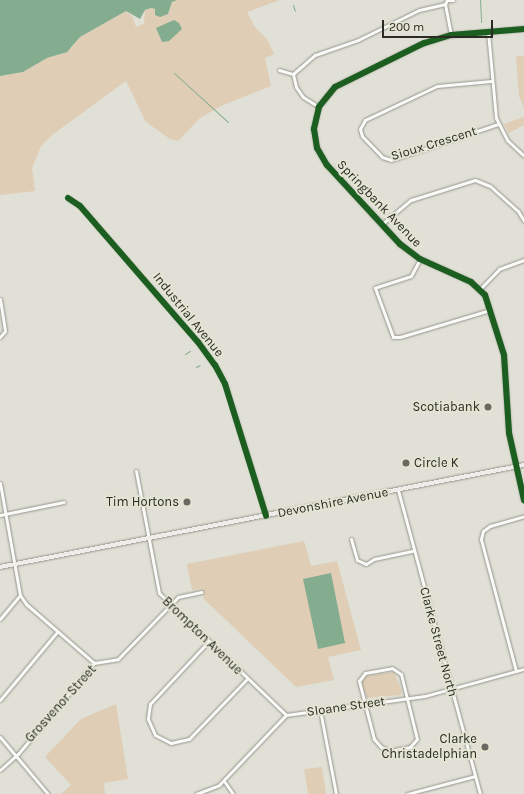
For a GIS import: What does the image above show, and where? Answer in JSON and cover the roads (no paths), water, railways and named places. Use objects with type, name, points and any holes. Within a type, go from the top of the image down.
[{"type":"main road","name":"Springbank Avenue","points":[[480,289],[466,279],[420,259],[405,249],[328,168],[320,154],[314,132],[319,107],[327,95],[342,82],[432,39],[451,35],[524,30]]},
{"type":"main road","points":[[480,289],[490,310],[505,360],[508,429],[524,500]]},
{"type":"main road","name":"Devonshire Avenue","points":[[0,567],[147,540],[524,465]]},
{"type":"street","points":[[293,74],[315,55],[358,40],[419,10],[453,0]]},
{"type":"street","points":[[447,1],[451,35]]},
{"type":"street","points":[[488,32],[491,81],[498,124],[507,140],[524,156]]},
{"type":"street","points":[[279,70],[293,74]]},
{"type":"street","points":[[293,74],[296,87],[303,97],[319,107]]},
{"type":"street","name":"Sioux Crescent","points":[[491,81],[438,86],[365,120],[360,129],[362,136],[382,157],[391,160],[498,124]]},
{"type":"street","points":[[382,224],[410,201],[475,180],[490,186],[518,210],[524,221]]},
{"type":"street","name":"Industrial Avenue","points":[[68,198],[76,201],[215,365],[225,384],[266,516]]},
{"type":"street","points":[[420,259],[411,276],[375,288],[390,334],[395,338],[490,310]]},
{"type":"street","points":[[480,289],[499,269],[524,260]]},
{"type":"street","points":[[0,299],[5,330],[0,337]]},
{"type":"street","name":"Brompton Avenue","points":[[136,471],[156,588],[169,605],[286,715]]},
{"type":"street","points":[[0,483],[20,595],[26,604],[94,663]]},
{"type":"street","name":"Clarke Street North","points":[[398,490],[413,551],[480,794]]},
{"type":"street","points":[[0,515],[64,502]]},
{"type":"street","points":[[516,671],[481,539],[483,531],[490,526],[524,516]]},
{"type":"street","points":[[351,539],[357,560],[366,564],[374,559],[413,551]]},
{"type":"street","name":"Grosvenor Street","points":[[0,770],[15,756],[94,663],[112,661],[121,657],[178,597],[201,592]]},
{"type":"street","points":[[0,618],[20,595]]},
{"type":"street","points":[[0,700],[57,632]]},
{"type":"street","points":[[208,642],[150,704],[148,719],[154,735],[171,743],[189,739],[247,679]]},
{"type":"street","points":[[392,668],[400,674],[417,739],[410,747],[394,751],[387,750],[377,744],[364,704],[359,683],[361,676],[368,672],[392,668]]},
{"type":"street","name":"Sloane Street","points":[[286,715],[407,698],[451,689],[524,669]]},
{"type":"street","points":[[320,710],[336,794]]},
{"type":"street","points":[[196,794],[213,789],[224,781],[286,715]]},
{"type":"street","points":[[0,737],[47,794]]},
{"type":"street","points":[[407,794],[475,776]]},
{"type":"street","points":[[224,781],[232,794]]},
{"type":"waterway","points":[[480,0],[481,22]]},
{"type":"waterway","points":[[293,5],[295,11]]},
{"type":"waterway","points":[[174,73],[228,122]]},
{"type":"waterway","points":[[185,354],[190,351]]},
{"type":"waterway","points":[[196,367],[200,365]]},
{"type":"place","name":"Scotiabank","points":[[488,407]]},
{"type":"place","name":"Circle K","points":[[406,463]]},
{"type":"place","name":"Tim Hortons","points":[[187,502]]},
{"type":"place","name":"Clarke Christadelphian","points":[[485,747]]}]
